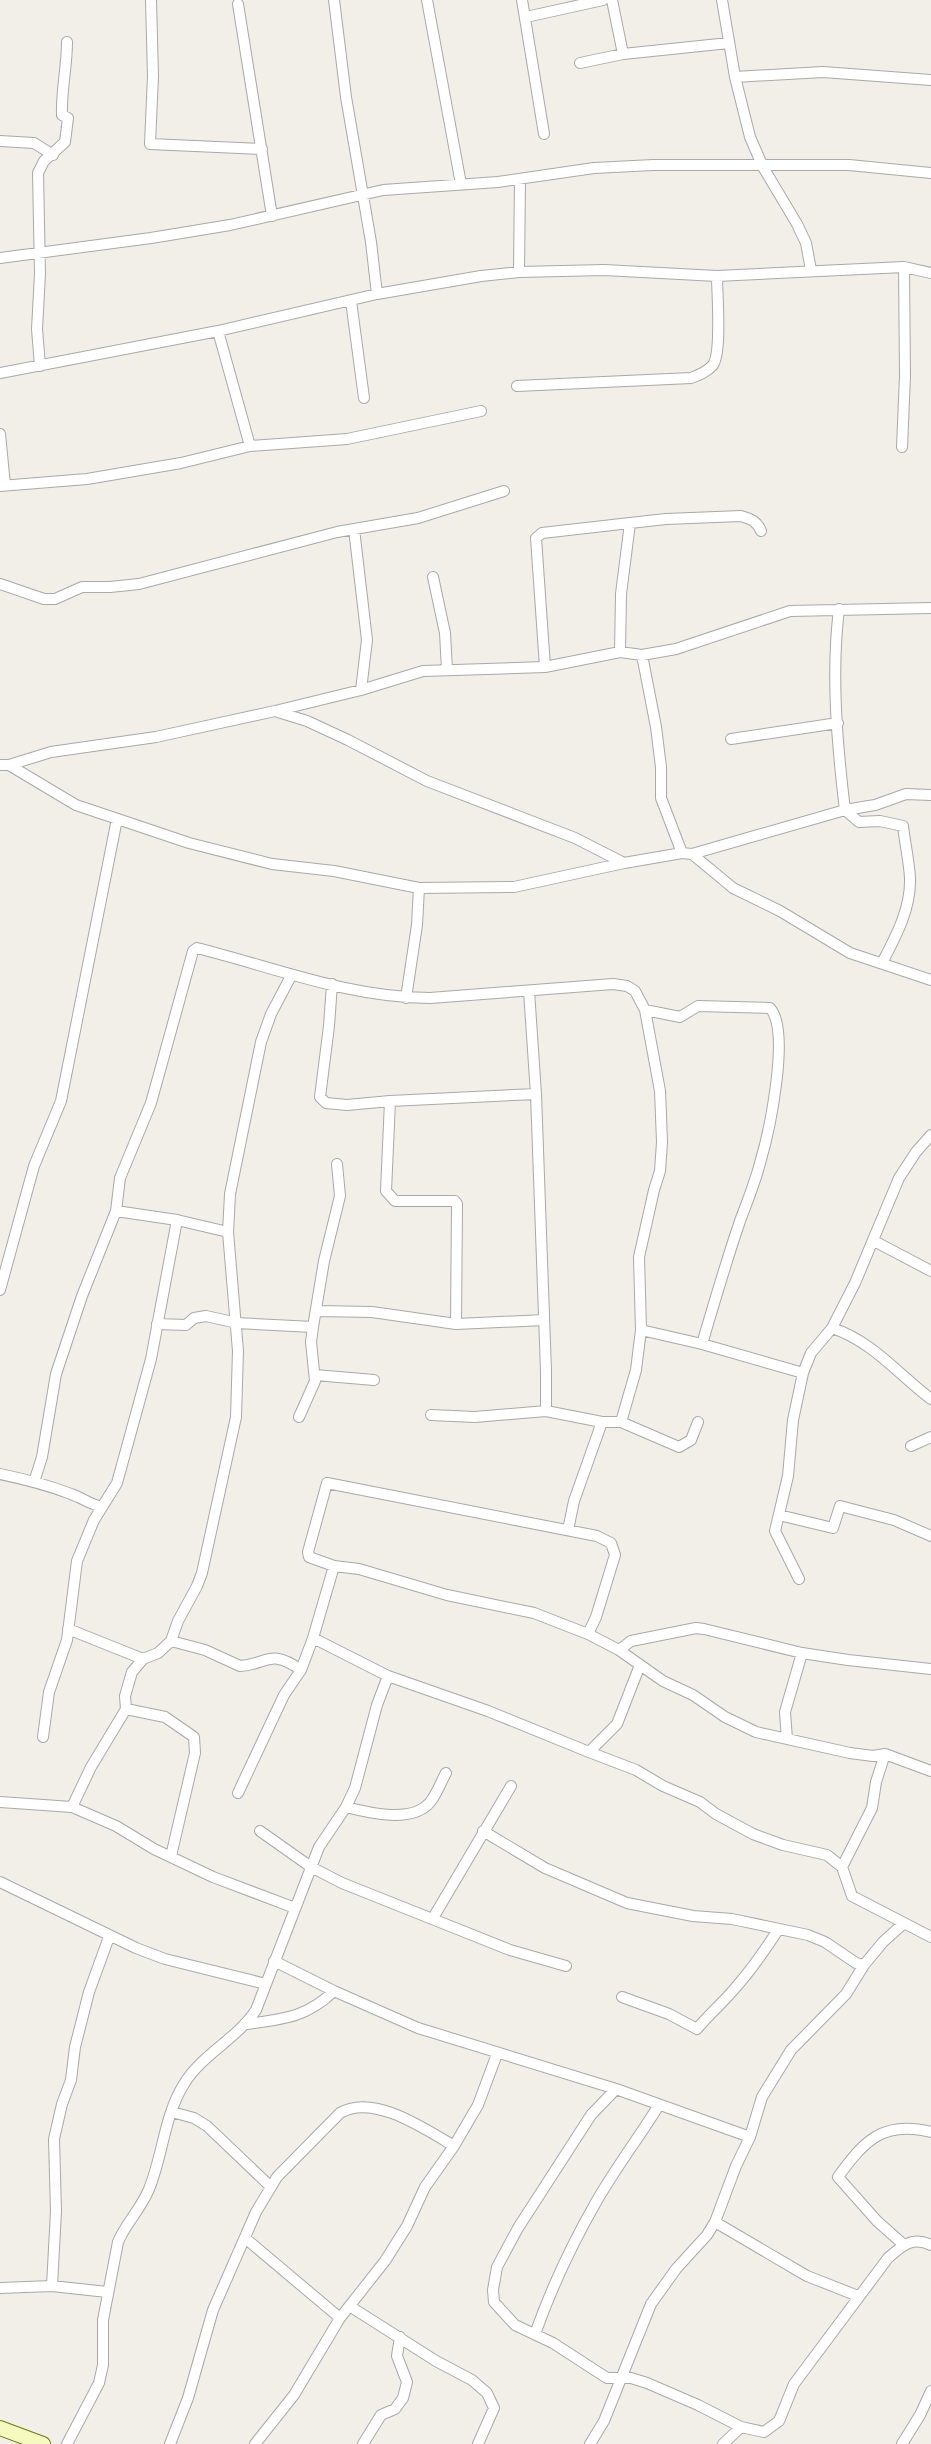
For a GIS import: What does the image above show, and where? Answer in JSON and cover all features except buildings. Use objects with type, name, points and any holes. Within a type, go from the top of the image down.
[{"type":"street","points":[[151,0],[153,76],[150,144],[262,149]]},
{"type":"street","points":[[334,0],[377,294]]},
{"type":"street","points":[[427,0],[461,184]]},
{"type":"street","points":[[522,0],[544,134]]},
{"type":"street","points":[[526,17],[603,0]]},
{"type":"street","points":[[612,0],[623,54]]},
{"type":"street","points":[[722,0],[735,77],[750,137],[763,167],[806,243],[811,270]]},
{"type":"street","points":[[238,4],[272,216]]},
{"type":"street","points":[[40,366],[37,329],[38,173],[44,161],[65,142],[69,125],[68,118],[62,115],[67,42]]},
{"type":"street","points":[[580,63],[623,54],[729,43]]},
{"type":"street","points":[[735,77],[823,72],[931,80]]},
{"type":"street","points":[[0,141],[34,143],[53,155]]},
{"type":"street","points":[[0,258],[151,238],[272,216],[361,193],[406,186],[520,179],[653,165],[849,165],[931,173]]},
{"type":"street","points":[[519,272],[520,179]]},
{"type":"street","points":[[902,447],[904,267]]},
{"type":"street","points":[[0,373],[218,331],[377,294],[481,276],[604,270],[717,276],[904,267],[931,273]]},
{"type":"street","points":[[517,386],[691,378],[704,373],[716,359],[717,276]]},
{"type":"street","points":[[351,301],[364,398]]},
{"type":"street","points":[[218,331],[250,446]]},
{"type":"street","points":[[0,434],[3,486],[87,479],[181,463],[250,446],[347,439],[481,411]]},
{"type":"street","points":[[0,584],[44,599],[55,599],[82,587],[139,584],[337,532],[418,518],[504,491]]},
{"type":"street","points":[[545,667],[536,538],[542,533],[666,519],[741,516],[758,524],[761,531]]},
{"type":"street","points":[[620,652],[621,594],[630,523]]},
{"type":"street","points":[[354,529],[367,640],[361,690]]},
{"type":"street","points":[[433,577],[445,633],[447,670]]},
{"type":"street","points":[[4,765],[51,752],[156,737],[275,711],[423,671],[545,667],[620,652],[642,655],[676,649],[790,611],[931,608]]},
{"type":"street","points":[[839,609],[834,649],[845,810],[859,822],[880,821],[903,826],[910,876],[908,899],[899,930],[882,963]]},
{"type":"street","points":[[642,655],[659,753],[661,798],[687,853],[733,888],[780,911],[850,953],[931,980]]},
{"type":"street","points":[[275,711],[321,727],[427,781],[575,838],[624,863]]},
{"type":"street","points":[[731,739],[838,723]]},
{"type":"street","points":[[4,765],[76,805],[189,843],[272,864],[334,871],[419,888],[514,887],[687,853],[845,810],[875,805],[906,794],[931,795]]},
{"type":"street","points":[[0,1290],[34,1166],[61,1101],[117,819]]},
{"type":"street","points":[[406,998],[419,888]]},
{"type":"street","points":[[34,1482],[42,1457],[56,1374],[82,1296],[116,1211],[120,1178],[151,1103],[193,951],[197,948],[291,976],[406,998],[613,984],[635,991],[645,1010],[660,1091],[662,1142],[660,1171],[639,1257],[641,1330],[636,1370],[621,1422]]},
{"type":"street","points":[[72,1807],[91,1767],[126,1709],[125,1696],[132,1672],[143,1659],[158,1653],[171,1641],[202,1573],[236,1417],[239,1373],[228,1232],[230,1194],[261,1042],[271,1014],[291,976]]},
{"type":"street","points":[[332,984],[320,1097],[326,1103],[347,1105],[536,1094]]},
{"type":"street","points":[[529,991],[536,1094],[546,1411]]},
{"type":"street","points":[[645,1010],[680,1017],[698,1006],[770,1008],[776,1014],[778,1074],[760,1164],[702,1344]]},
{"type":"street","points":[[390,1101],[386,1191],[389,1197],[395,1201],[455,1201],[457,1204],[456,1324]]},
{"type":"street","points":[[799,1579],[775,1531],[788,1476],[793,1420],[803,1373],[811,1353],[832,1328],[874,1241],[899,1178],[916,1152],[930,1138]]},
{"type":"street","points":[[299,1417],[310,1395],[315,1375],[311,1342],[324,1261],[340,1196],[337,1164]]},
{"type":"street","points":[[116,1211],[228,1232]]},
{"type":"street","points":[[43,1737],[46,1705],[67,1640],[77,1561],[88,1532],[117,1483],[151,1359],[177,1220]]},
{"type":"street","points":[[874,1241],[931,1271]]},
{"type":"street","points":[[317,1311],[372,1312],[456,1324],[544,1320]]},
{"type":"street","points":[[157,1324],[186,1325],[194,1318],[206,1316],[237,1323],[313,1327]]},
{"type":"street","points":[[832,1328],[871,1348],[931,1399]]},
{"type":"street","points":[[641,1330],[803,1373]]},
{"type":"street","points":[[315,1375],[374,1380]]},
{"type":"street","points":[[431,1415],[475,1417],[546,1411],[602,1422],[621,1422],[679,1447],[691,1440],[698,1422]]},
{"type":"street","points":[[568,1530],[574,1501],[602,1422]]},
{"type":"street","points":[[911,1446],[931,1437]]},
{"type":"street","points":[[0,1474],[34,1482],[102,1507]]},
{"type":"street","points":[[588,1634],[615,1555],[611,1543],[597,1536],[330,1482],[326,1486],[309,1557],[447,1595],[534,1613],[619,1650],[663,1681],[756,1732],[850,1753],[885,1754],[931,1771]]},
{"type":"street","points":[[779,1515],[833,1528],[840,1506],[894,1520],[931,1536]]},
{"type":"street","points":[[238,1793],[284,1695],[301,1670],[334,1566]]},
{"type":"street","points":[[619,1650],[631,1641],[696,1628],[802,1653],[931,1669]]},
{"type":"street","points":[[68,1629],[143,1659]]},
{"type":"street","points":[[313,1638],[388,1676],[488,1711],[636,1770],[700,1802],[753,1834],[827,1855],[842,1867],[852,1896],[931,1937]]},
{"type":"street","points":[[171,1641],[205,1650],[240,1666],[269,1657],[292,1663],[301,1670]]},
{"type":"street","points":[[787,1739],[785,1712],[802,1653]]},
{"type":"street","points":[[589,1752],[617,1724],[640,1665]]},
{"type":"street","points":[[67,2444],[99,2383],[103,2365],[103,2320],[107,2292],[122,2230],[148,2193],[159,2163],[165,2132],[184,2083],[247,2024],[256,2010],[319,1847],[355,1788],[388,1676]]},
{"type":"street","points":[[126,1709],[165,1717],[194,1737],[195,1753],[171,1856]]},
{"type":"street","points":[[842,1867],[872,1808],[885,1754]]},
{"type":"street","points":[[346,1807],[397,1816],[416,1812],[430,1804],[446,1773]]},
{"type":"street","points":[[433,1918],[511,1786]]},
{"type":"street","points":[[0,1802],[72,1807],[104,1820],[213,1877],[295,1908]]},
{"type":"street","points":[[260,1831],[311,1867],[342,1883],[510,1950],[566,1966]]},
{"type":"street","points":[[483,1831],[545,1868],[627,1903],[693,1916],[732,1919],[808,1935],[864,1965]]},
{"type":"street","points":[[0,1882],[109,1937],[165,1959],[266,1984]]},
{"type":"street","points":[[590,2444],[604,2421],[651,2304],[715,2222],[750,2137],[762,2097],[791,2050],[846,1994],[864,1965],[904,1923]]},
{"type":"street","points":[[622,1997],[669,2014],[697,2029],[752,1968],[778,1930]]},
{"type":"street","points":[[52,2286],[56,2211],[54,2139],[71,2080],[75,2047],[89,1992],[109,1937]]},
{"type":"street","points":[[274,1961],[418,2028],[616,2089],[750,2137]]},
{"type":"street","points":[[247,2024],[295,2017],[334,1991]]},
{"type":"street","points":[[255,2444],[294,2395],[340,2318],[351,2307],[407,2226],[425,2187],[478,2105],[497,2054]]},
{"type":"street","points":[[616,2089],[591,2115],[518,2228],[497,2267],[493,2290],[494,2302],[515,2325],[553,2343],[607,2378],[639,2380],[741,2427],[764,2432],[779,2421],[794,2384],[888,2258],[913,2241],[931,2245]]},
{"type":"street","points":[[170,2444],[188,2398],[213,2310],[271,2187],[294,2159],[340,2113],[362,2105],[394,2114],[454,2146]]},
{"type":"street","points":[[535,2334],[562,2268],[589,2215],[659,2105]]},
{"type":"street","points":[[172,2112],[194,2118],[207,2126],[271,2187]]},
{"type":"street","points":[[904,2245],[877,2221],[838,2177],[860,2147],[889,2130],[919,2129],[931,2132]]},
{"type":"street","points":[[715,2222],[807,2276],[858,2296]]},
{"type":"street","points":[[245,2238],[340,2318]]},
{"type":"street","points":[[0,2288],[52,2286],[107,2292]]},
{"type":"street","points":[[351,2307],[472,2380],[487,2393],[494,2408],[478,2444]]},
{"type":"street","points":[[363,2444],[381,2415],[395,2409],[403,2398],[407,2382],[397,2356],[400,2337]]},
{"type":"street","points":[[902,2444],[931,2391]]},
{"type":"street","points":[[723,2444],[741,2427]]},
{"type":"street","points":[[0,2428],[41,2444]]}]
